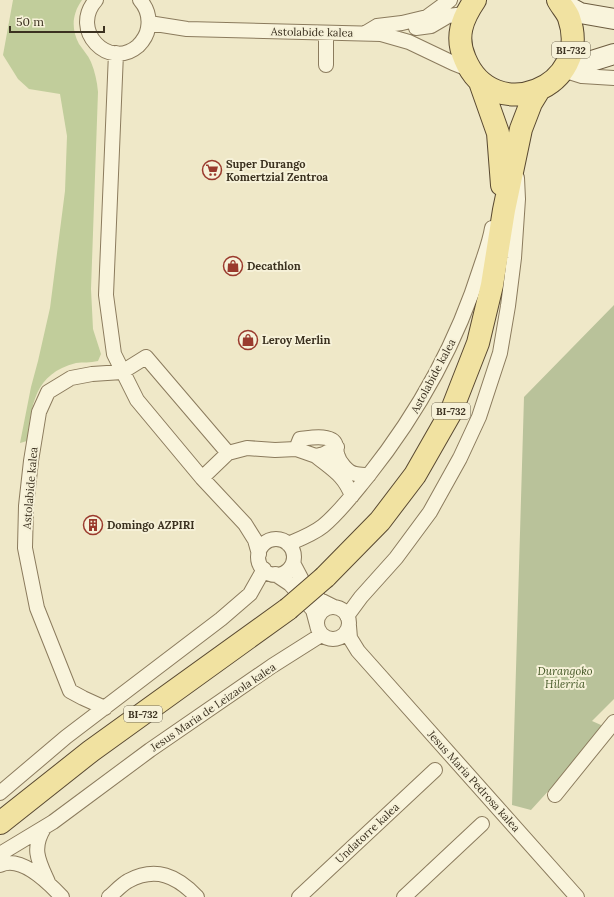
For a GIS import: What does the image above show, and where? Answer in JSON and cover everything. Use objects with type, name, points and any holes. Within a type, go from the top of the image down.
[{"type":"main road","points":[[558,0],[580,13],[614,19]]},
{"type":"main road","name":"BI-732","points":[[474,75],[493,90],[508,94],[524,94],[539,90],[552,82],[563,70],[571,54],[573,35],[568,17],[558,0]]},
{"type":"main road","name":"BI-732","points":[[463,5],[460,32],[461,51],[474,75],[508,161]]},
{"type":"main road","points":[[563,70],[614,54]]},
{"type":"main road","name":"BI-732","points":[[0,823],[91,751],[288,609],[325,577],[380,521],[415,475],[451,412],[478,343],[492,285],[504,210],[508,161],[532,103],[539,90]]},
{"type":"street","points":[[96,0],[91,5],[87,15],[87,26],[90,36],[96,45],[105,50],[116,53],[126,52],[135,48],[142,42],[147,33],[149,23],[148,13],[144,4],[140,0]]},
{"type":"street","points":[[365,34],[377,26],[402,23],[427,17],[463,5]]},
{"type":"street","points":[[380,34],[431,26],[463,5]]},
{"type":"street","name":"Astolabide kalea","points":[[149,23],[187,29],[380,34],[409,42],[454,63],[474,75]]},
{"type":"street","points":[[326,33],[326,65]]},
{"type":"street","points":[[116,53],[106,295],[114,354],[137,400],[202,478],[245,524],[255,540],[259,560],[270,572],[290,584],[313,610],[324,633],[355,650],[370,665]]},
{"type":"street","points":[[563,70],[582,76],[614,78]]},
{"type":"street","points":[[324,633],[344,636],[348,621],[361,597],[396,558],[430,512],[460,458],[479,417],[500,353],[514,258],[518,199],[508,161]]},
{"type":"street","name":"Astolabide kalea","points":[[283,542],[301,539],[323,526],[352,496],[369,475],[421,402],[448,352],[474,290],[492,232],[508,161]]},
{"type":"street","points":[[122,372],[146,357],[228,453]]},
{"type":"street","name":"Astolabide kalea","points":[[105,708],[70,691],[37,608],[25,548],[26,506],[31,461],[39,412],[48,392],[71,378],[92,374],[122,372]]},
{"type":"street","points":[[296,449],[300,438],[325,438],[333,440],[337,447],[337,454],[343,465],[356,474],[369,475]]},
{"type":"street","points":[[316,456],[324,454],[337,447]]},
{"type":"street","points":[[202,478],[228,453],[247,448],[275,450],[296,449],[316,456],[336,471],[344,480],[352,496]]},
{"type":"street","points":[[245,524],[283,542],[294,552],[293,563],[287,571],[281,574],[270,572]]},
{"type":"street","points":[[259,554],[264,544],[273,539],[283,542]]},
{"type":"street","points":[[293,563],[303,582],[320,600],[339,609],[348,621],[349,634],[354,646],[370,665]]},
{"type":"street","points":[[0,792],[66,737],[221,619],[250,594],[270,572]]},
{"type":"street","points":[[324,633],[320,614],[324,610],[334,607]]},
{"type":"street","name":"Jesus Maria de Leizaola kalea","points":[[0,854],[44,828],[150,750],[272,666],[324,633]]},
{"type":"street","name":"Jesus Maria Pedrosa kalea","points":[[370,665],[577,897]]},
{"type":"street","points":[[555,795],[614,722]]},
{"type":"street","name":"Undatorre kalea","points":[[299,897],[435,770]]},
{"type":"street","points":[[404,897],[482,824]]},
{"type":"street","points":[[44,828],[39,836],[37,858],[48,882]]},
{"type":"street","points":[[0,865],[5,863],[19,864],[48,882],[62,897]]},
{"type":"street","points":[[109,897],[127,881],[149,873],[165,874],[188,888],[197,897]]},
{"type":"green space","points":[[13,0],[82,0],[76,11],[74,22],[75,33],[79,44],[91,62],[96,77],[98,92],[91,289],[93,329],[101,354],[98,361],[76,363],[62,368],[51,375],[43,383],[34,403],[27,441],[20,443],[31,387],[50,308],[65,191],[67,136],[60,94],[29,89],[18,79],[3,55]]},
{"type":"green space","name":"Durangoko Hilerria","points":[[614,305],[614,699],[592,721],[601,725],[601,733],[531,810],[512,805],[524,397]]},
{"type":"place","name":"Super Durango Komertzial Zentroa","points":[[212,170]]},
{"type":"place","name":"Decathlon","points":[[233,266]]},
{"type":"place","name":"Leroy Merlin","points":[[248,340]]},
{"type":"place","name":"Domingo AZPIRI","points":[[93,525]]}]
